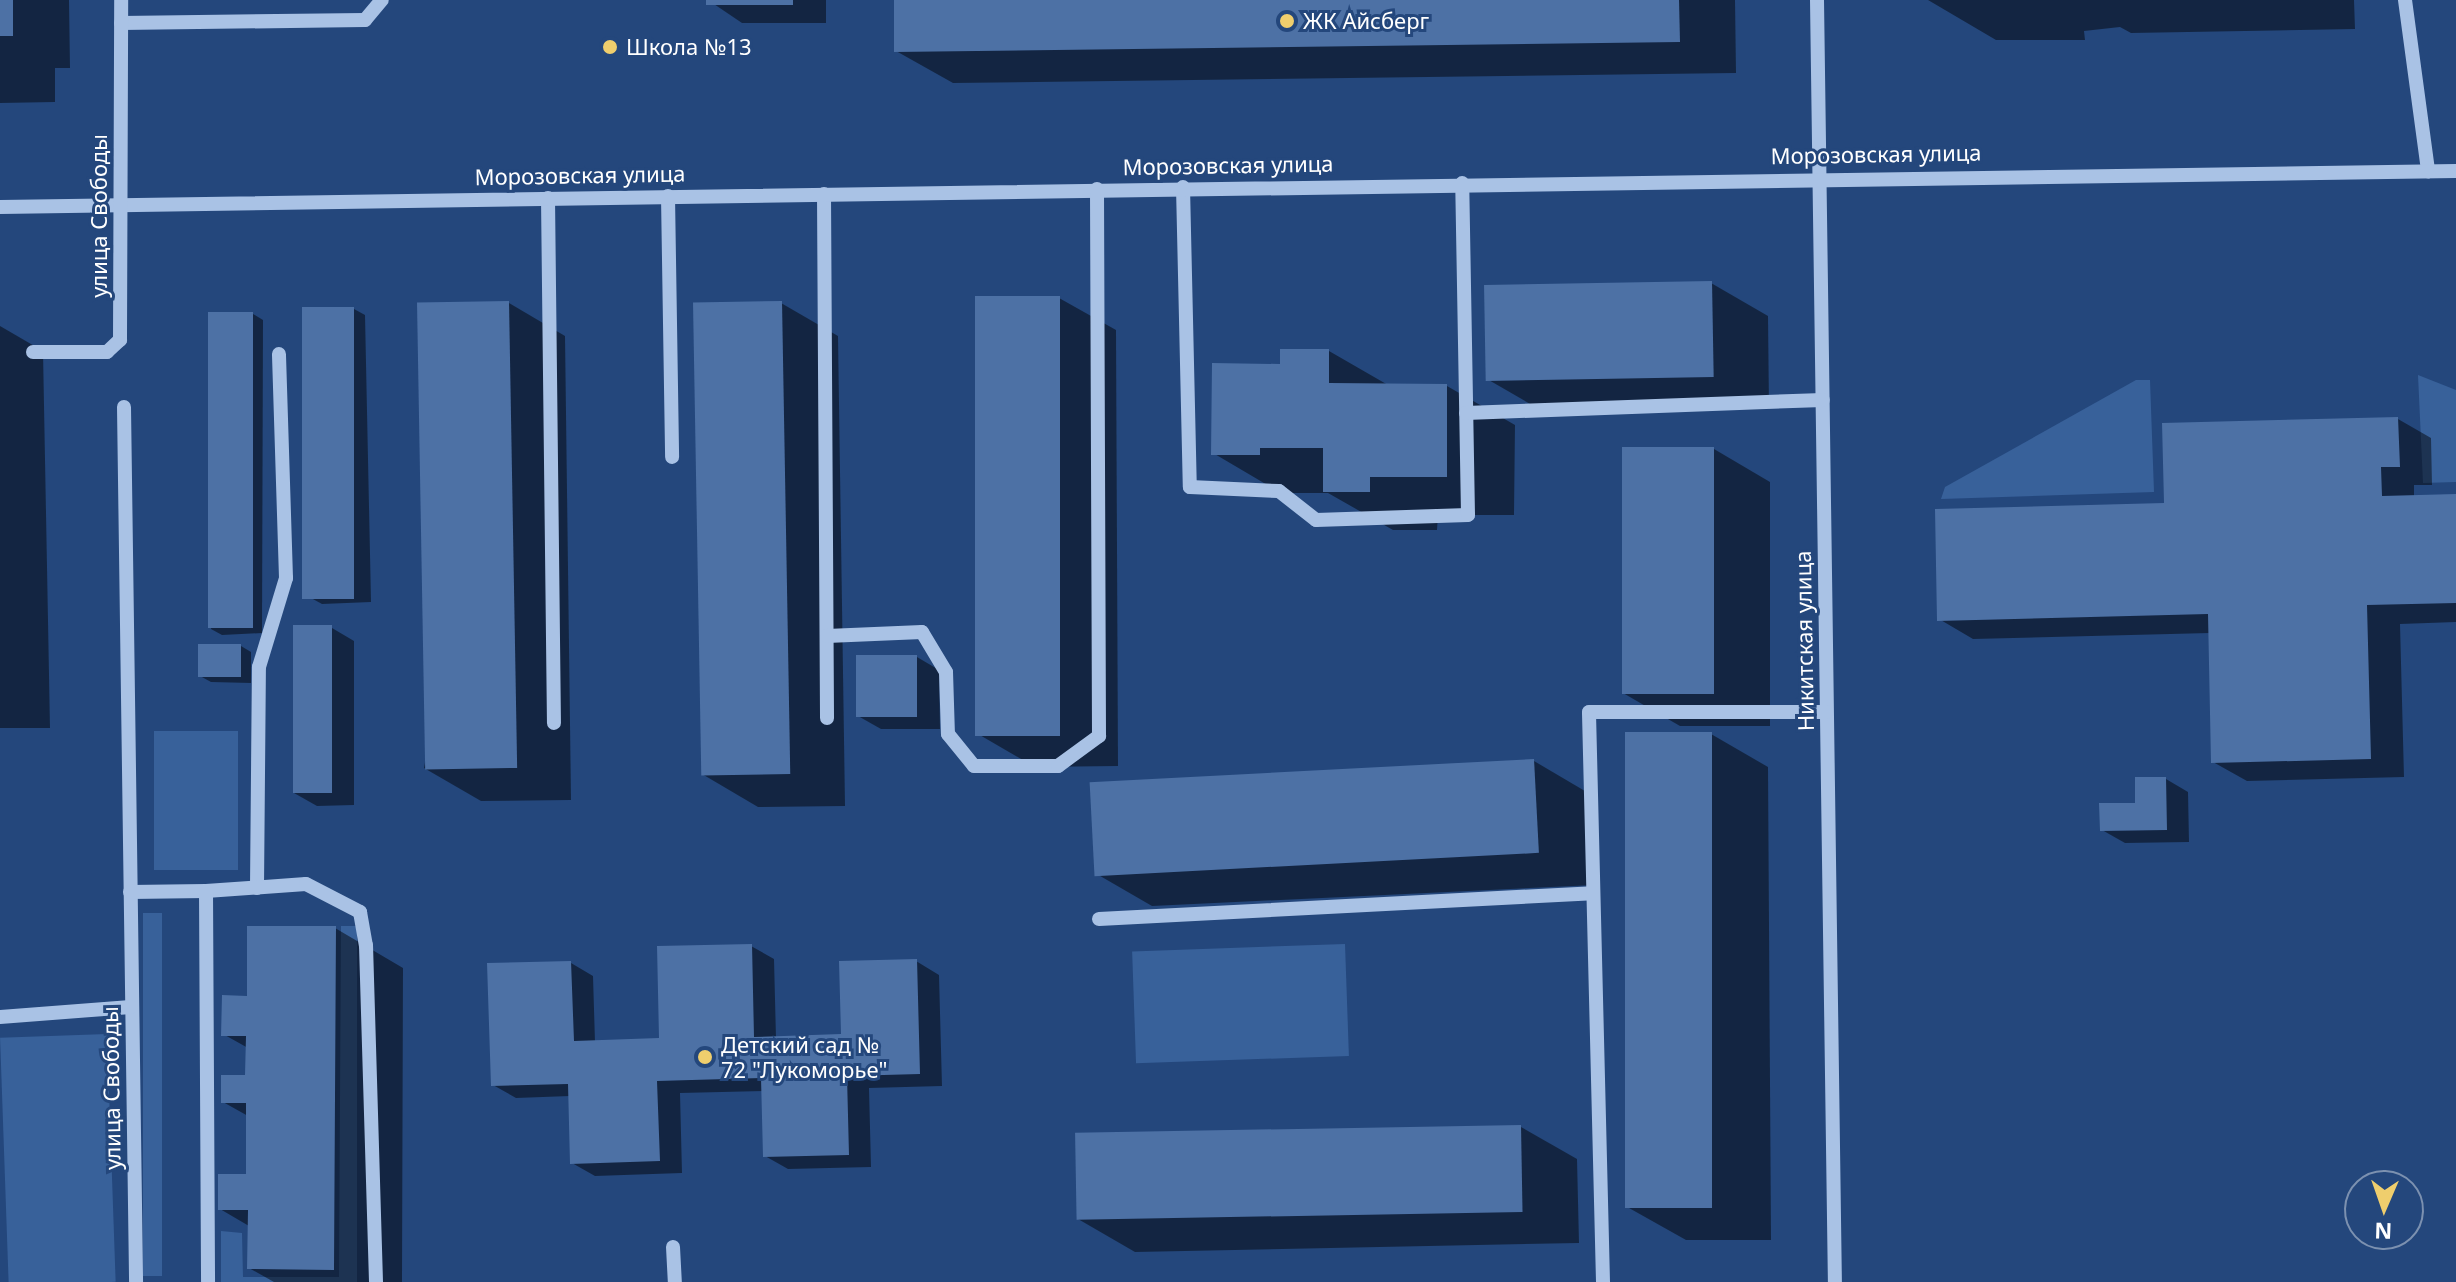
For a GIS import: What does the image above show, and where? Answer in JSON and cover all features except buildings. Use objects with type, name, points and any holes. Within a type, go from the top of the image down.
[{"type":"street","name":"улица Свободы","points":[[33,352],[107,352],[120,340],[121,0]]},
{"type":"street","points":[[121,23],[365,20],[382,0]]},
{"type":"street","name":"Никитская улица","points":[[1817,0],[1835,1282]]},
{"type":"street","points":[[2405,0],[2428,171]]},
{"type":"street","name":"Морозовская улица","points":[[0,207],[1820,177],[2456,171]]},
{"type":"street","points":[[1183,187],[1190,487],[1279,491],[1316,520],[1468,515],[1462,183]]},
{"type":"street","points":[[827,636],[922,632],[946,672],[948,734],[974,766],[1058,766],[1099,736],[1097,189]]},
{"type":"street","points":[[824,194],[827,718]]},
{"type":"street","points":[[668,196],[672,457]]},
{"type":"street","points":[[548,198],[554,723]]},
{"type":"street","points":[[257,888],[259,667],[286,578],[279,354]]},
{"type":"street","points":[[1466,413],[1823,400]]},
{"type":"street","name":"улица Свободы","points":[[124,407],[136,1282]]},
{"type":"street","points":[[1603,1282],[1589,712],[1826,712]]},
{"type":"street","points":[[130,892],[206,891],[306,884],[360,912],[366,945],[376,1282]]},
{"type":"street","points":[[206,891],[208,1282]]},
{"type":"street","points":[[1099,919],[1592,893]]},
{"type":"street","points":[[0,1017],[131,1007]]},
{"type":"street","points":[[673,1247],[675,1282]]},
{"type":"shaded area","points":[[2418,375],[2456,390],[2456,482],[2423,483]]},
{"type":"shaded area","points":[[2136,380],[2150,380],[2154,492],[1941,499],[1945,487]]},
{"type":"shaded area","points":[[154,731],[238,731],[238,870],[154,870]]},
{"type":"shaded area","points":[[143,913],[162,913],[162,1276],[143,1276]]},
{"type":"shaded area","points":[[341,926],[357,926],[357,1282],[221,1282],[221,1231],[242,1233],[243,1277],[339,1277]]},
{"type":"shaded area","points":[[1345,944],[1349,1056],[1136,1063],[1132,951]]},
{"type":"shaded area","points":[[107,1034],[116,1282],[9,1282],[0,1038]]},
{"type":"place","name":"ЖК Айсберг","points":[[1287,21]]},
{"type":"place","name":"Школа №13","points":[[610,47]]},
{"type":"place","name":"Детский сад № 72 \"Лукоморье\"","points":[[705,1057]]}]
